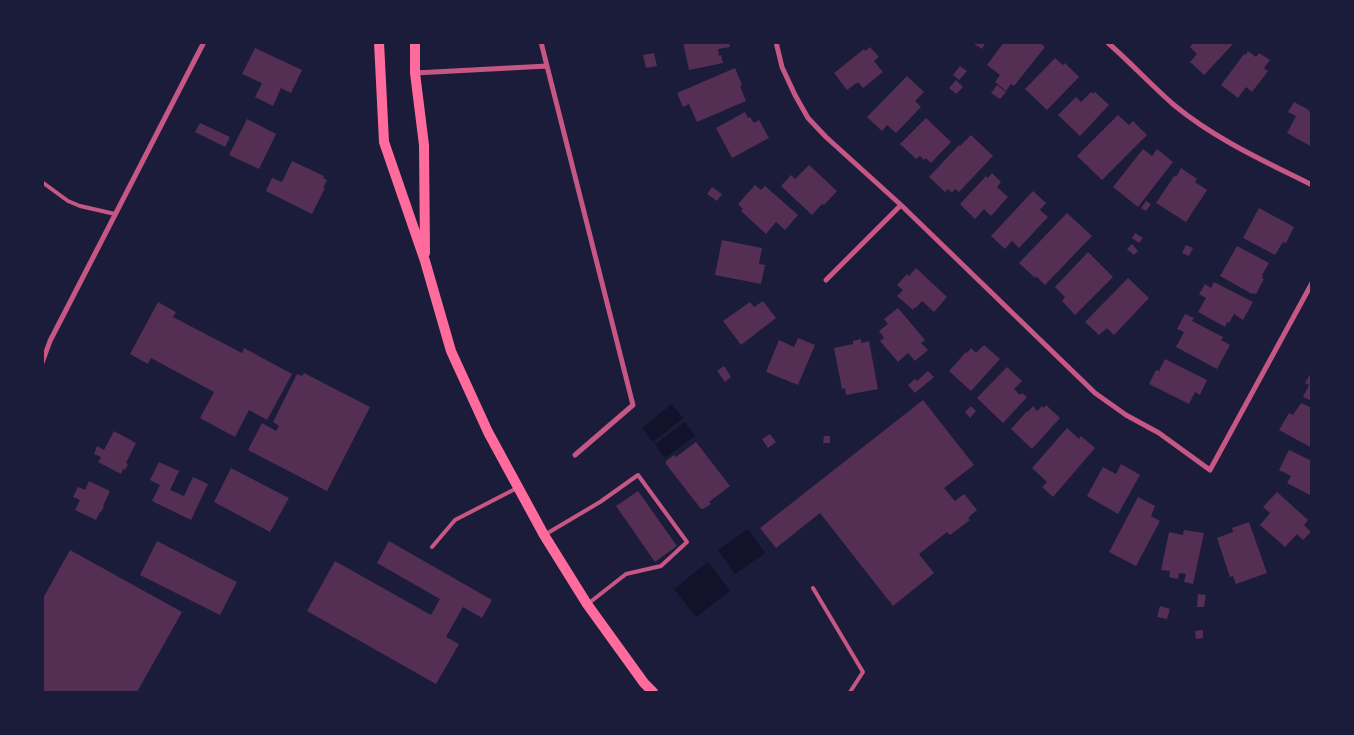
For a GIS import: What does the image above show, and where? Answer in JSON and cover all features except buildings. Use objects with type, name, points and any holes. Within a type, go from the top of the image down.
[{"type":"main road","points":[[379,42],[384,142],[425,261],[451,351],[488,432],[544,535],[587,604],[646,688],[653,692]]},
{"type":"main road","points":[[415,42],[415,73],[424,145],[425,261]]},
{"type":"street","points":[[42,363],[50,341],[204,42]]},
{"type":"street","points":[[541,42],[633,405],[575,454]]},
{"type":"street","points":[[776,42],[782,67],[795,95],[808,118],[826,137],[901,205],[1096,393],[1126,415],[1159,433],[1210,470],[1312,282]]},
{"type":"street","points":[[1107,42],[1174,105],[1209,130],[1224,140],[1312,185]]},
{"type":"street","points":[[415,73],[547,66]]},
{"type":"street","points":[[826,280],[901,205]]},
{"type":"lane","points":[[42,182],[68,201],[80,206],[115,214]]},
{"type":"lane","points":[[544,535],[600,502],[638,476],[687,542],[661,566],[626,574],[587,604]]},
{"type":"lane","points":[[432,547],[455,520],[518,487]]},
{"type":"lane","points":[[812,588],[863,672],[850,692]]},
{"type":"shaded area","points":[[672,404],[683,418],[653,442],[642,428]]},
{"type":"shaded area","points":[[685,422],[695,436],[665,458],[655,444]]},
{"type":"shaded area","points":[[748,529],[765,553],[735,574],[718,550]]},
{"type":"shaded area","points":[[708,562],[730,591],[696,617],[674,589]]}]
